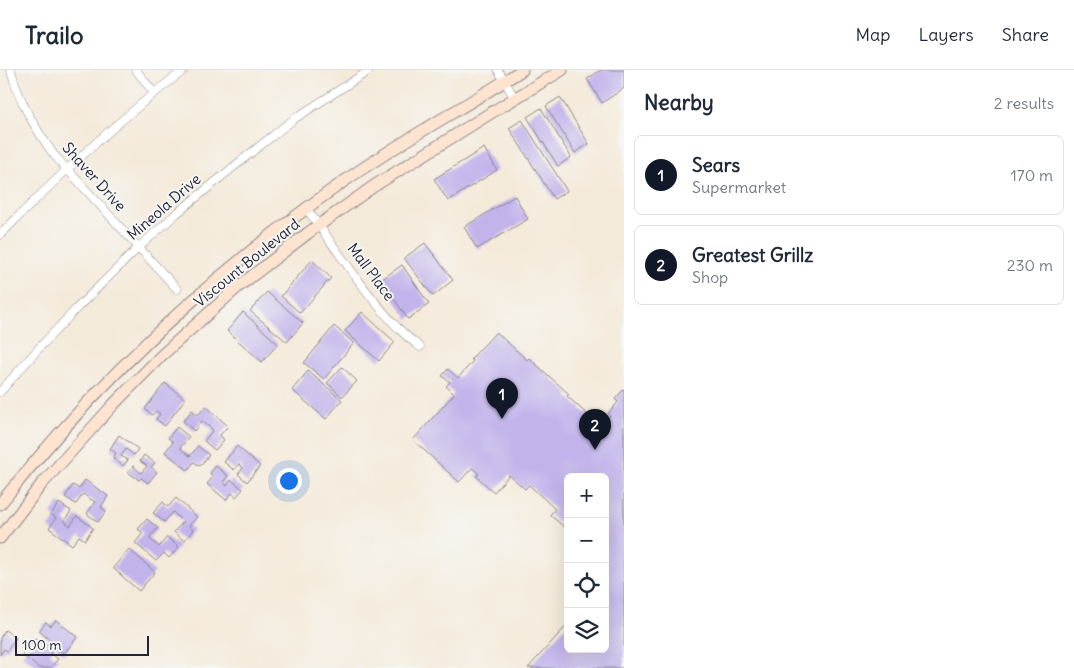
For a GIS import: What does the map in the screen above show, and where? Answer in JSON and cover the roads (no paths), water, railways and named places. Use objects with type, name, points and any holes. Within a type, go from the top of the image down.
[{"type":"main road","name":"Viscount Boulevard","points":[[0,504],[24,473],[120,367],[223,272],[306,208],[382,155],[522,70]]},
{"type":"main road","name":"Viscount Boulevard","points":[[0,538],[41,485],[92,427],[148,368],[239,286],[291,245],[374,186],[562,70]]},
{"type":"main road","points":[[169,320],[183,336]]},
{"type":"main road","points":[[0,509],[14,520]]},
{"type":"street","name":"Shaver Drive","points":[[12,70],[23,105],[37,132],[54,155],[177,289]]},
{"type":"street","points":[[136,70],[154,92]]},
{"type":"street","points":[[0,235],[68,169],[154,92],[184,70]]},
{"type":"street","name":"Mineola Drive","points":[[0,392],[47,340],[139,247],[206,189],[294,119],[370,70]]},
{"type":"street","points":[[498,70],[515,99]]},
{"type":"street","name":"Mall Place","points":[[306,208],[380,308],[398,328],[420,347]]},
{"type":"place","name":"Sears","points":[[502,419]]},
{"type":"place","name":"Greatest Grillz","points":[[595,450]]}]
